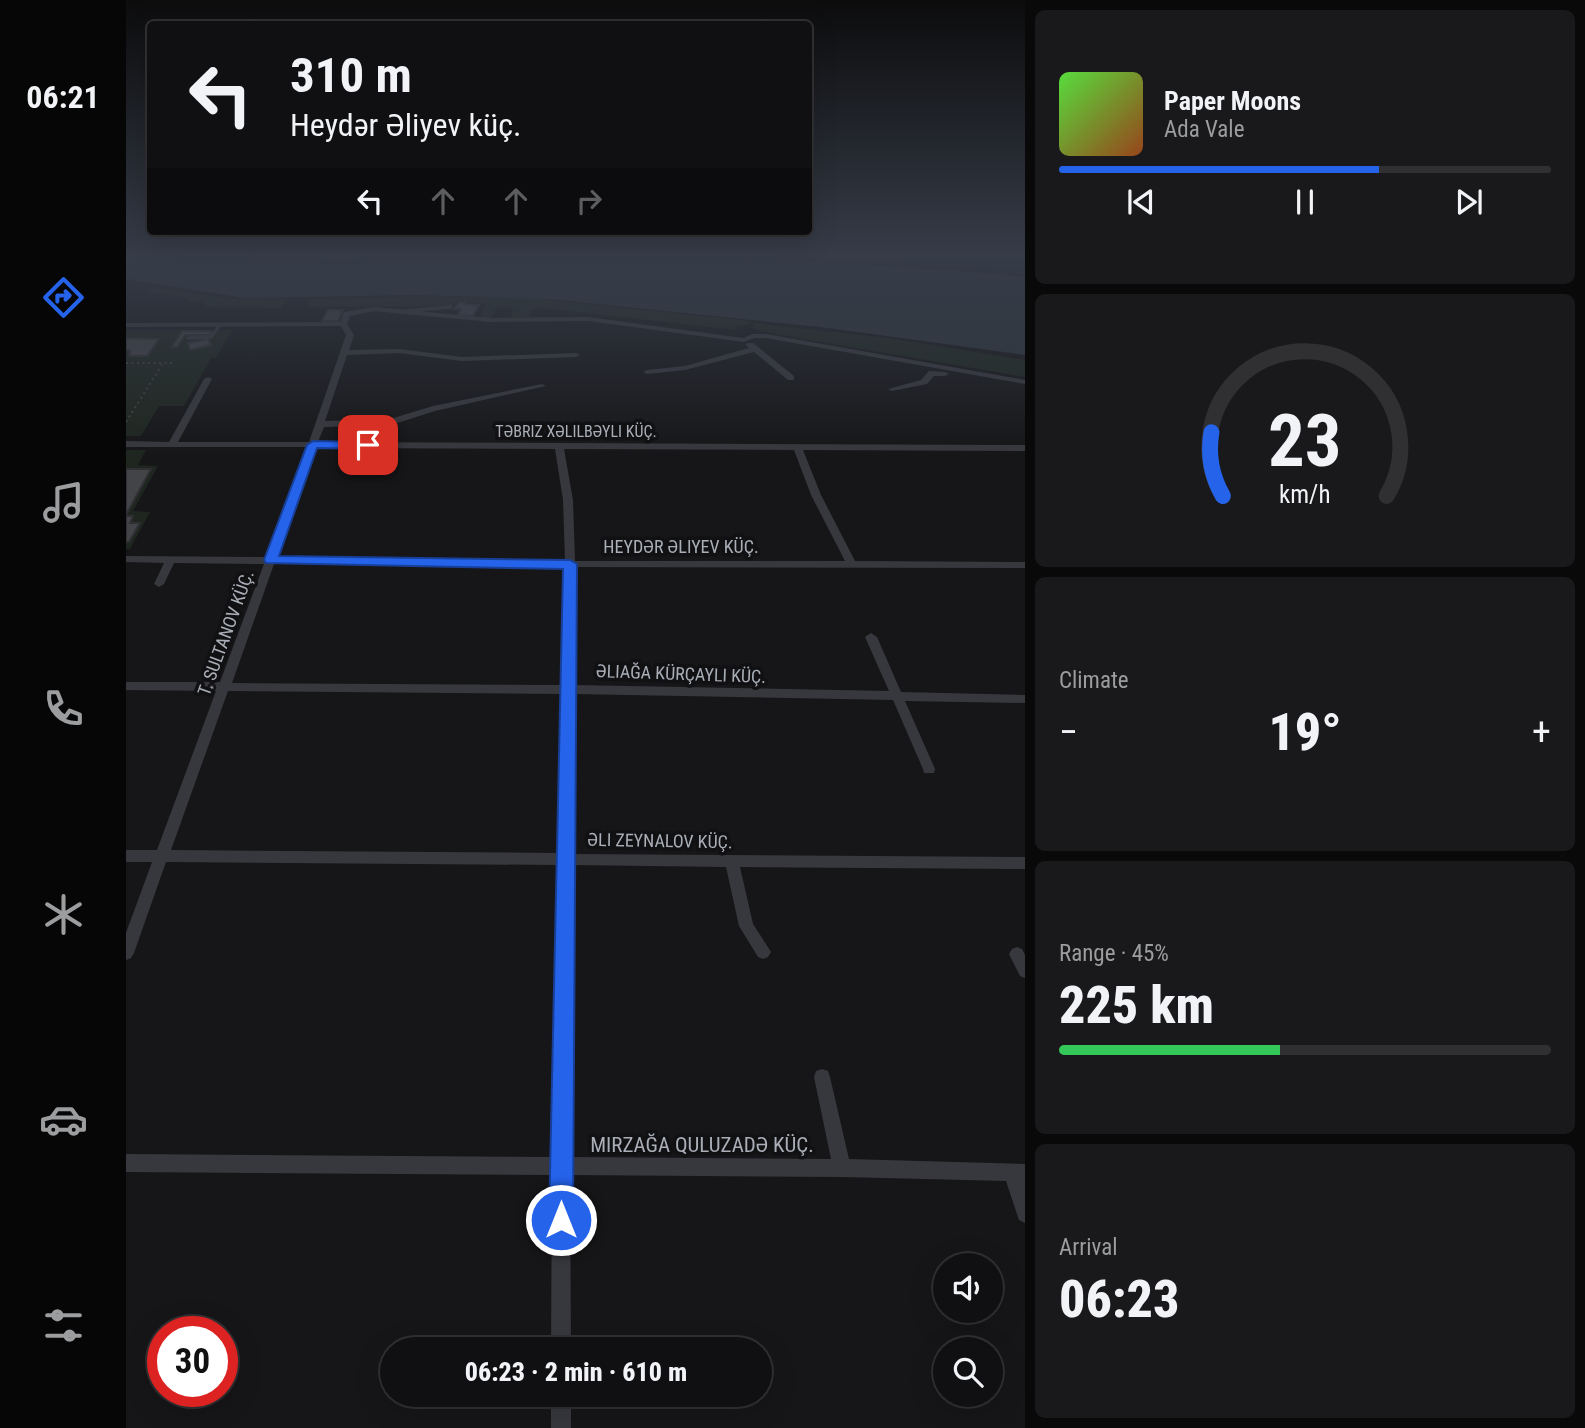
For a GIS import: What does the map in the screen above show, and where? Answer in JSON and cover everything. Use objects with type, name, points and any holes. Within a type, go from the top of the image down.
[{"type":"street","points":[[615,323],[744,340],[790,378]]},
{"type":"street","points":[[126,325],[343,324]]},
{"type":"street","name":"T. SULTANOV KÜÇ.","points":[[126,953],[313,445],[350,335],[343,324]]},
{"type":"street","points":[[744,340],[753,336],[766,336],[1025,382]]},
{"type":"street","points":[[647,372],[685,368],[755,349]]},
{"type":"street","points":[[344,353],[399,351],[462,359],[576,355]]},
{"type":"street","points":[[892,389],[924,382],[932,373],[1025,388]]},
{"type":"street","points":[[172,444],[208,379]]},
{"type":"street","points":[[320,424],[391,422],[433,409],[542,386]]},
{"type":"street","name":"TƏBRIZ XƏLILBƏYLI KÜÇ.","points":[[126,444],[1025,448]]},
{"type":"street","points":[[559,446],[568,500],[570,564],[561,1337]]},
{"type":"street","points":[[798,448],[816,495],[852,565]]},
{"type":"street","name":"HEYDƏR ƏLIYEV KÜÇ.","points":[[126,559],[1025,565]]},
{"type":"street","points":[[159,584],[172,559]]},
{"type":"street","points":[[871,637],[929,769]]},
{"type":"street","points":[[126,686],[568,689],[1025,699]]},
{"type":"street","name":"ƏLI ZEYNALOV KÜÇ.","points":[[126,856],[1025,863]]},
{"type":"street","points":[[732,861],[746,926],[763,952]]},
{"type":"street","points":[[1017,954],[1025,971]]},
{"type":"street","points":[[822,1077],[842,1168]]},
{"type":"street","name":"MIRZAĞA QULUZADƏ KÜÇ.","points":[[126,1163],[842,1168],[1019,1173]]},
{"type":"street","points":[[1019,1173],[1025,1214]]},
{"type":"street","points":[[561,1407],[561,1428]]},
{"type":"lane","points":[[188,338],[211,337],[219,326]]},
{"type":"path","points":[[126,422],[163,363]]},
{"type":"path","points":[[127,364],[174,363]]},
{"type":"shaded area","points":[[670,323],[750,323],[737,326],[735,330]]},
{"type":"shaded area","points":[[754,323],[888,338],[1025,360],[1025,377],[792,337],[753,329]]},
{"type":"shaded area","points":[[777,323],[1025,323],[1025,355]]},
{"type":"shaded area","points":[[126,330],[232,330],[216,358],[211,358],[184,406],[159,406],[141,436],[126,436]]},
{"type":"shaded area","points":[[126,450],[146,450],[138,465],[158,466],[133,511],[150,512],[130,549],[126,549]]},
{"type":"building","points":[[182,331],[212,331],[210,335],[185,335],[177,347],[172,347]]},
{"type":"building","points":[[126,338],[159,339],[147,356],[129,356]]},
{"type":"building","points":[[208,339],[211,345],[190,350],[188,343]]},
{"type":"building","points":[[126,469],[151,469],[126,515]]},
{"type":"building","points":[[126,516],[133,516],[130,523],[140,523],[129,542],[126,542]]},
{"type":"route","points":[[368,445],[313,445],[270,560],[570,564],[561,1220]]}]
